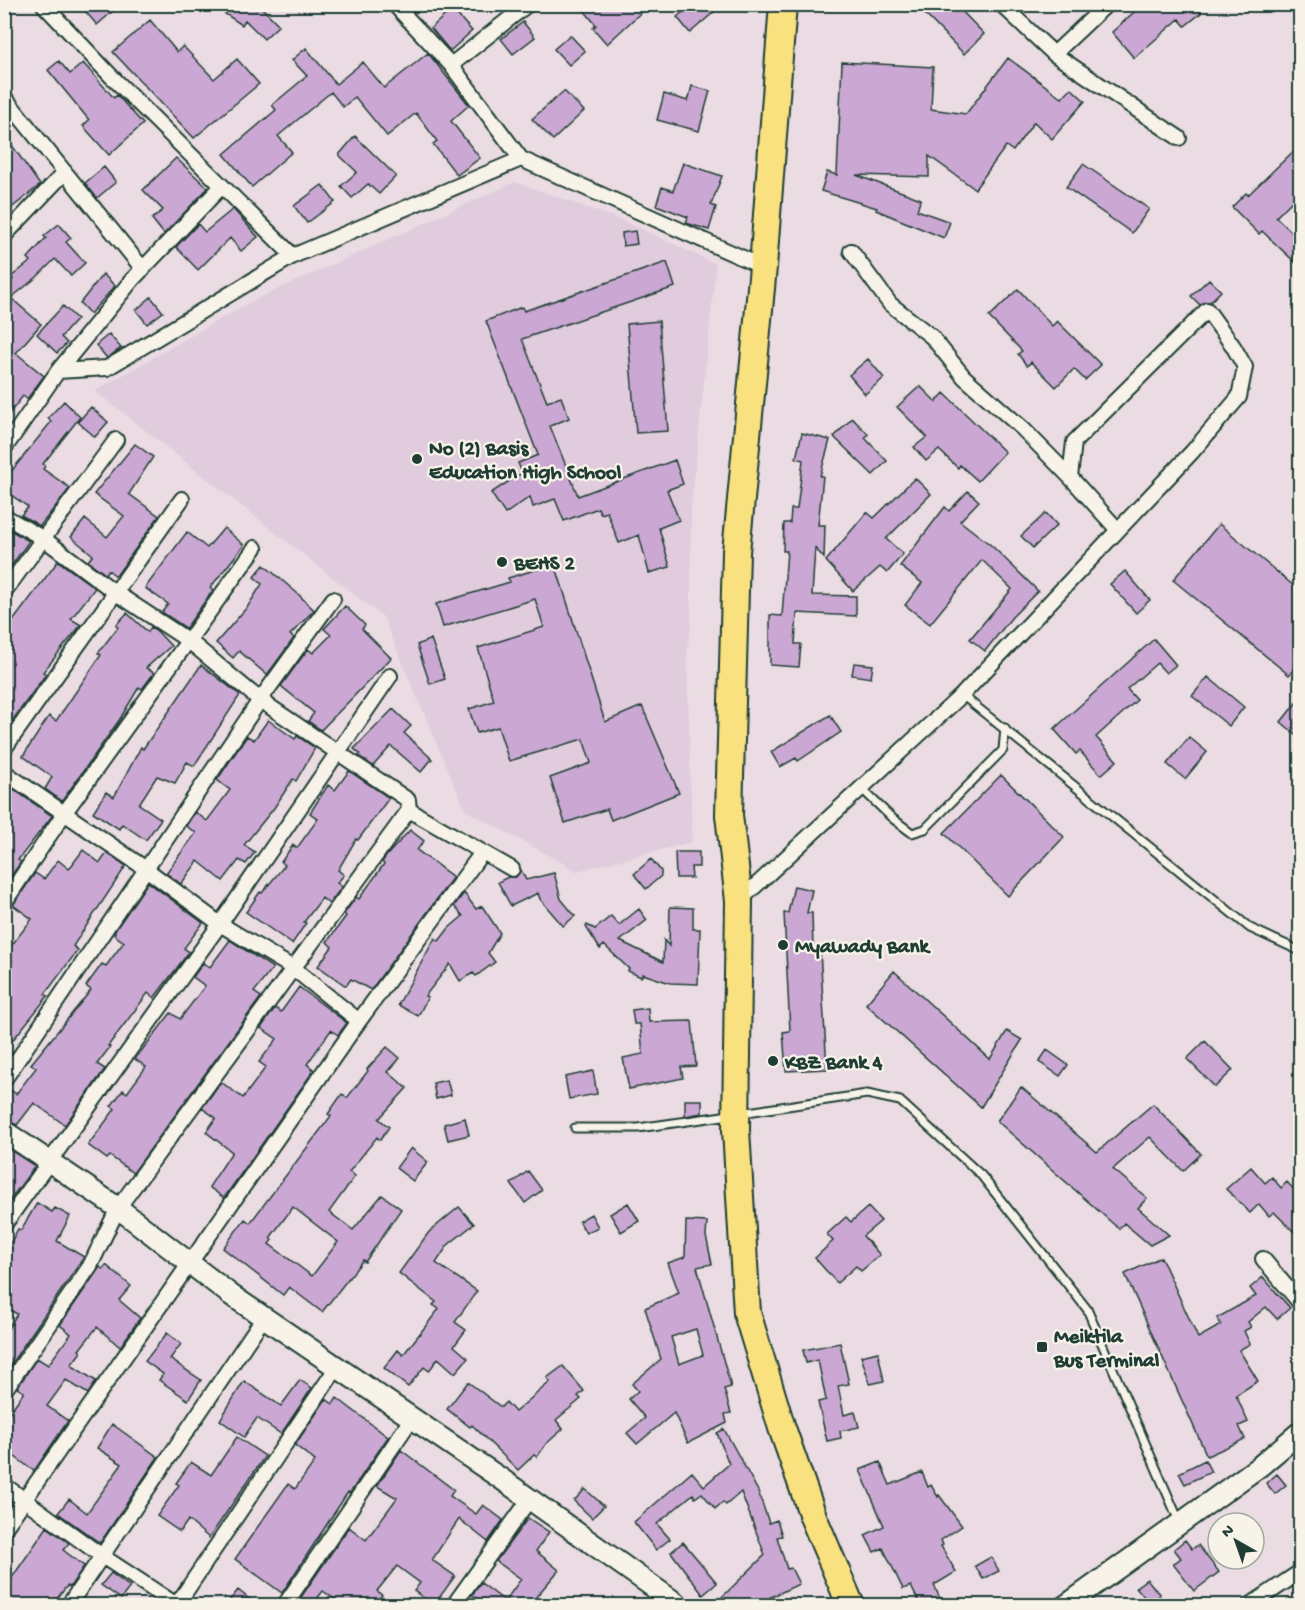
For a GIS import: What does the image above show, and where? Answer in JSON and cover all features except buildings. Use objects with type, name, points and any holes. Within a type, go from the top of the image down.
[{"type":"highway","points":[[783,4],[763,267],[736,563],[729,815],[739,901],[737,1114],[747,1313],[782,1428],[814,1519],[851,1605]]},
{"type":"street","points":[[43,4],[111,76],[293,256]]},
{"type":"street","points":[[394,4],[451,65],[521,159],[763,267]]},
{"type":"street","points":[[451,65],[528,4]]},
{"type":"street","points":[[1001,4],[1054,54],[1179,138]]},
{"type":"street","points":[[1054,54],[1107,4]]},
{"type":"street","points":[[4,97],[143,269]]},
{"type":"street","points":[[58,371],[107,368],[293,256],[521,159]]},
{"type":"street","points":[[4,236],[64,172]]},
{"type":"street","points":[[4,449],[58,371],[143,269],[222,186]]},
{"type":"street","points":[[851,251],[890,304],[932,337],[964,377],[1070,477],[1117,529]]},
{"type":"street","points":[[739,901],[962,695],[1192,452],[1239,397],[1245,367],[1207,310],[1074,442],[1070,477]]},
{"type":"street","points":[[4,592],[116,440]]},
{"type":"street","points":[[4,748],[182,499]]},
{"type":"street","points":[[4,516],[44,539],[116,593],[189,641],[260,700],[408,800],[409,810],[118,1208],[90,1266],[4,1391]]},
{"type":"street","points":[[4,903],[63,815],[255,548]]},
{"type":"street","points":[[4,1080],[260,700],[333,599]]},
{"type":"street","points":[[4,1225],[220,924],[390,676]]},
{"type":"street","points":[[4,772],[63,815],[146,869],[220,924],[293,968],[359,1022]]},
{"type":"street","points":[[409,810],[481,854],[512,869]]},
{"type":"street","points":[[4,1529],[359,1022],[481,854]]},
{"type":"street","points":[[4,1131],[118,1208],[264,1317],[680,1605]]},
{"type":"street","points":[[1263,1259],[1300,1303]]},
{"type":"street","points":[[68,1605],[264,1317]]},
{"type":"street","points":[[4,1485],[102,1556],[177,1605],[337,1367]]},
{"type":"street","points":[[284,1605],[412,1418]]},
{"type":"street","points":[[1065,1605],[1260,1466],[1300,1432]]},
{"type":"street","points":[[453,1605],[529,1500]]},
{"type":"street","points":[[1250,1605],[1300,1572]]},
{"type":"lane","points":[[962,695],[1250,928],[1300,951]]},
{"type":"lane","points":[[862,789],[892,818],[912,833],[925,829],[1003,750],[1005,728]]},
{"type":"lane","points":[[575,1128],[638,1128],[867,1094],[900,1101],[981,1176],[1087,1309],[1180,1524]]},
{"type":"shaded area","name":"BEHS 2","points":[[515,182],[622,220],[716,264],[691,508],[691,627],[687,648],[692,842],[577,871],[465,810],[383,617],[95,391],[250,302]]},
{"type":"place","name":"No (2) Basis Education High School","points":[[417,459]]},
{"type":"place","name":"BEHS 2","points":[[502,562]]},
{"type":"place","name":"Myawady Bank","points":[[783,945]]},
{"type":"place","name":"KBZ Bank 4","points":[[773,1061]]},
{"type":"place","name":"Meiktila Bus Terminal","points":[[1042,1347]]}]
